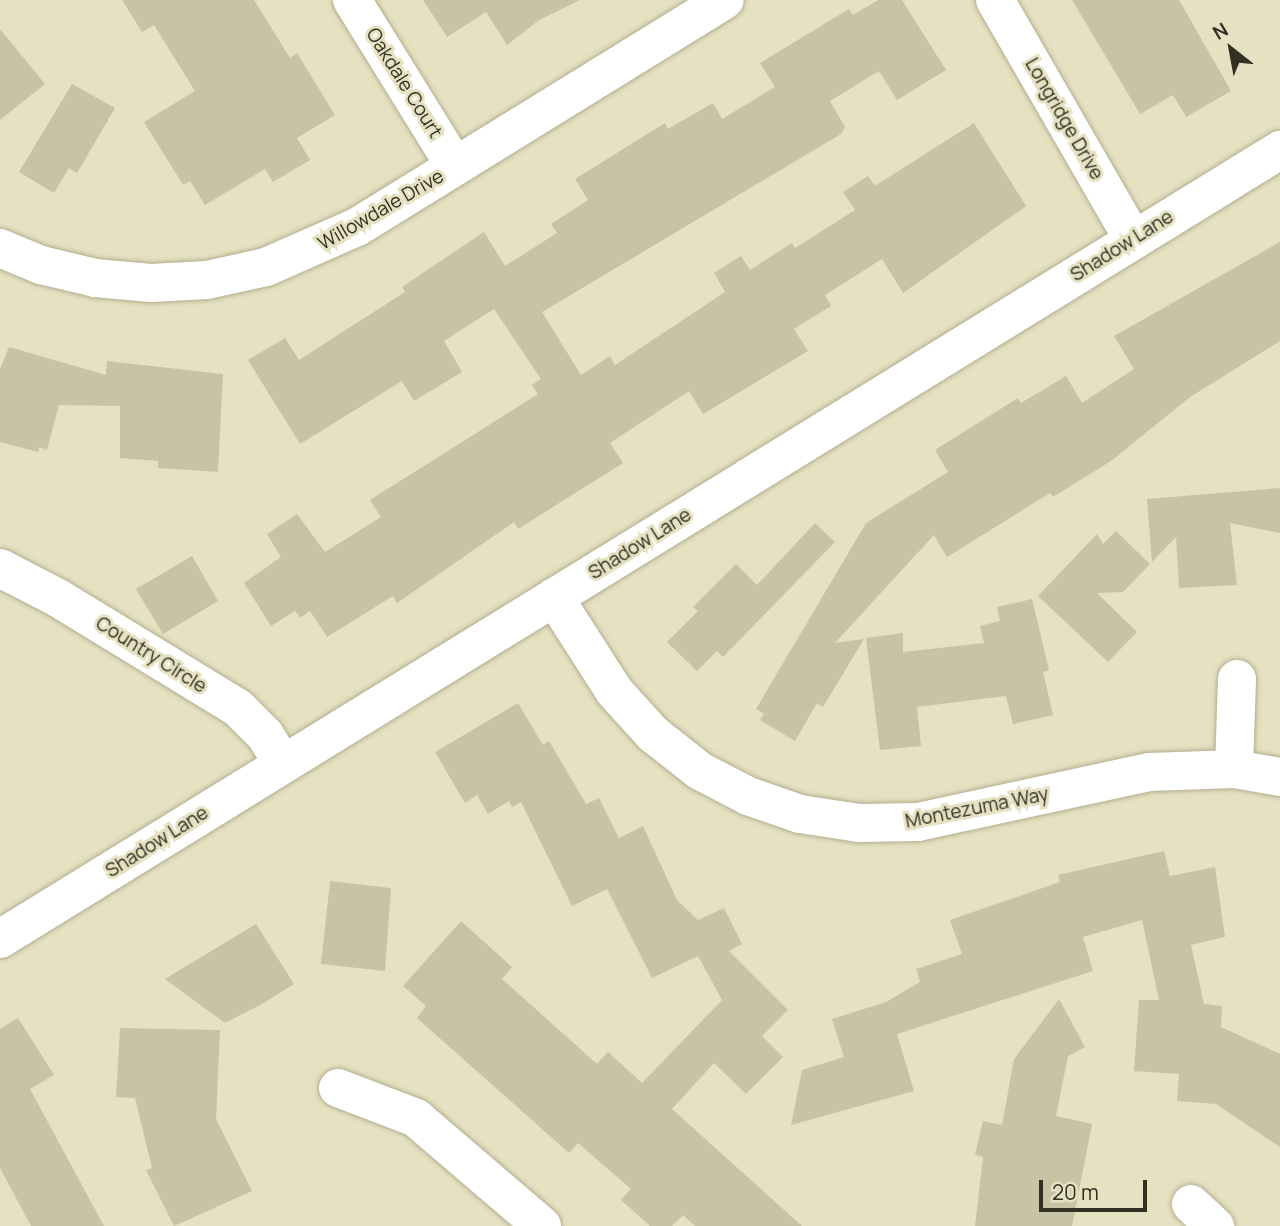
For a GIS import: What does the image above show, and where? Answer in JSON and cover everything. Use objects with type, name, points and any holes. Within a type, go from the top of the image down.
[{"type":"street","name":"Oakdale Court","points":[[352,0],[455,166]]},
{"type":"street","name":"Willowdale Drive","points":[[0,248],[40,265],[95,278],[151,284],[207,280],[266,267],[317,248],[724,0]]},
{"type":"street","name":"Longridge Drive","points":[[995,0],[1133,239]]},
{"type":"street","name":"Shadow Lane","points":[[0,939],[1280,150]]},
{"type":"street","name":"Country Circle","points":[[0,568],[58,598],[237,708],[265,735],[283,764]]},
{"type":"street","name":"Montezuma Way","points":[[554,597],[614,691],[653,734],[700,771],[748,796],[800,814],[859,823],[918,822],[1150,772],[1234,769],[1280,777]]},
{"type":"street","points":[[1234,769],[1237,679]]},
{"type":"street","points":[[338,1088],[416,1118],[537,1224]]},
{"type":"building","points":[[122,0],[254,0],[290,58],[297,53],[335,115],[297,138],[310,160],[273,182],[265,169],[205,205],[190,181],[183,185],[144,122],[195,91],[154,25],[142,32]]},
{"type":"building","points":[[423,0],[580,0],[539,20],[507,45],[486,12],[447,37]]},
{"type":"building","points":[[878,0],[902,0],[946,70],[897,100],[879,71],[830,101],[845,127],[841,134],[542,312],[581,375],[610,356],[615,365],[725,292],[714,273],[741,256],[750,270],[792,243],[795,248],[855,210],[843,192],[868,176],[875,186],[974,123],[1026,206],[903,293],[882,259],[825,295],[831,306],[794,329],[808,351],[703,414],[689,391],[610,443],[623,463],[518,529],[514,522],[397,603],[393,596],[327,637],[310,611],[300,618],[295,611],[271,626],[244,583],[281,557],[267,534],[297,514],[325,552],[381,517],[370,500],[538,394],[532,385],[541,379],[494,309],[444,341],[462,372],[414,401],[402,381],[300,444],[248,360],[285,338],[299,360],[405,292],[402,287],[484,232],[505,266],[557,233],[551,224],[588,200],[575,179],[665,123],[668,129],[713,103],[722,119],[775,87],[760,63],[849,9],[853,15]]},
{"type":"building","points":[[1072,0],[1179,0],[1231,91],[1186,117],[1173,95],[1140,114]]},
{"type":"building","points":[[0,29],[45,84],[0,120]]},
{"type":"building","points":[[72,84],[115,108],[77,173],[69,168],[54,193],[19,172]]},
{"type":"building","points":[[1280,242],[1280,341],[1190,397],[1111,461],[1053,497],[1050,493],[947,557],[934,535],[835,643],[864,639],[823,707],[817,703],[795,741],[760,720],[764,714],[756,709],[866,523],[948,472],[935,450],[1018,398],[1021,403],[1066,376],[1082,403],[1134,369],[1114,336]]},
{"type":"building","points":[[9,347],[106,375],[107,361],[223,374],[218,472],[158,468],[158,461],[120,458],[120,406],[59,405],[47,450],[39,447],[38,452],[0,442],[0,369]]},
{"type":"building","points":[[1280,488],[1280,533],[1230,523],[1237,585],[1179,588],[1176,537],[1152,562],[1147,499]]},
{"type":"building","points":[[815,523],[835,542],[723,657],[717,651],[697,671],[667,642],[698,611],[693,607],[736,564],[757,585]]},
{"type":"building","points":[[1116,531],[1150,564],[1123,592],[1097,593],[1137,632],[1108,662],[1038,596],[1097,534],[1103,544]]},
{"type":"building","points":[[192,556],[218,601],[163,634],[136,589]]},
{"type":"building","points":[[1032,599],[1049,670],[1043,672],[1053,715],[1013,724],[1006,696],[917,707],[921,746],[880,750],[866,638],[903,633],[903,652],[984,643],[980,626],[1000,621],[997,607]]},
{"type":"building","points":[[518,703],[543,745],[549,741],[586,804],[599,798],[619,838],[643,826],[677,900],[698,920],[724,908],[742,944],[729,951],[788,1010],[762,1036],[783,1057],[746,1094],[714,1063],[672,1109],[802,1226],[695,1226],[683,1215],[672,1226],[650,1226],[621,1200],[631,1189],[578,1143],[569,1153],[417,1018],[426,1006],[403,986],[461,921],[512,967],[502,979],[597,1064],[608,1052],[642,1083],[722,1000],[698,956],[652,978],[607,889],[572,906],[521,802],[512,807],[509,801],[488,814],[477,795],[465,803],[435,752]]},
{"type":"building","points":[[1164,851],[1170,876],[1215,867],[1225,937],[1191,945],[1204,1004],[1222,1006],[1221,1027],[1280,1054],[1280,1147],[1216,1104],[1177,1101],[1179,1074],[1134,1071],[1139,1000],[1159,1000],[1142,920],[1083,937],[1093,971],[897,1034],[914,1091],[791,1125],[802,1070],[844,1057],[832,1019],[886,1002],[920,982],[916,969],[962,954],[950,920],[1060,882],[1058,875]]},
{"type":"building","points":[[330,881],[391,888],[385,971],[321,964]]},
{"type":"building","points":[[256,924],[294,984],[262,1004],[225,1023],[165,979]]},
{"type":"building","points":[[1059,999],[1085,1047],[1068,1056],[1056,1116],[1092,1124],[1072,1226],[975,1226],[983,1157],[975,1155],[983,1121],[1002,1125],[1014,1059]]},
{"type":"building","points":[[18,1018],[54,1075],[30,1089],[104,1226],[31,1226],[0,1168],[0,1029]]},
{"type":"building","points":[[120,1028],[220,1030],[216,1119],[252,1191],[174,1226],[146,1170],[152,1168],[135,1098],[116,1097]]}]
